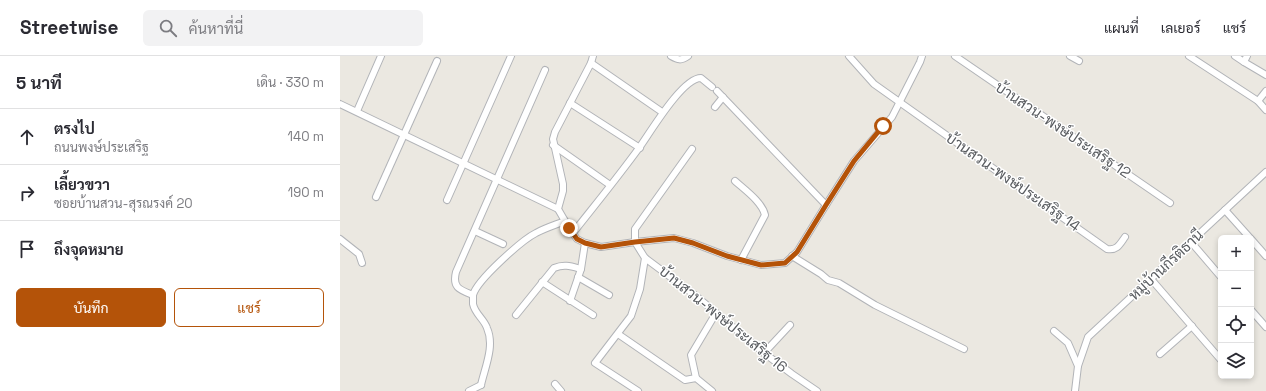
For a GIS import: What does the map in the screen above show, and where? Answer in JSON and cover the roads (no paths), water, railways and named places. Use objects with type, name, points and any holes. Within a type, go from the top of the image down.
[{"type":"street","points":[[357,111],[381,56]]},
{"type":"street","points":[[447,200],[512,56]]},
{"type":"street","points":[[671,56],[678,60],[683,60],[688,56]]},
{"type":"street","points":[[849,56],[874,84],[900,102]]},
{"type":"street","points":[[340,104],[558,209],[577,239],[585,243],[601,247],[674,238],[693,243],[727,256],[761,265],[785,263],[797,252],[854,161],[892,116],[922,56]]},
{"type":"street","name":"บ้านสวน-พงษ์ประเสริฐ 12","points":[[955,56],[1170,204]]},
{"type":"street","points":[[1070,56],[1079,61]]},
{"type":"street","points":[[1189,56],[1258,101],[1266,110]]},
{"type":"street","points":[[1235,56],[1266,75]]},
{"type":"street","points":[[1244,62],[1247,56]]},
{"type":"street","points":[[558,209],[563,191],[563,184],[553,145],[553,139],[555,132],[592,59],[662,112]]},
{"type":"street","points":[[376,197],[437,61]]},
{"type":"street","points":[[473,295],[460,290],[456,285],[454,279],[456,272],[545,70]]},
{"type":"street","points":[[573,233],[640,148],[662,112],[688,84],[695,78],[701,78],[712,87]]},
{"type":"street","points":[[717,92],[826,205]]},
{"type":"street","points":[[1258,101],[1265,95]]},
{"type":"street","points":[[715,107],[723,97]]},
{"type":"street","name":"บ้านสวน-พงษ์ประเสริฐ 14","points":[[900,102],[1107,249],[1116,249],[1125,237]]},
{"type":"street","points":[[570,103],[640,148]]},
{"type":"street","points":[[553,145],[610,185]]},
{"type":"street","points":[[635,242],[635,229],[692,149]]},
{"type":"street","name":"หมู่บ้านกีรติธานี","points":[[1075,391],[1078,366],[1088,337],[1265,174]]},
{"type":"street","points":[[735,181],[764,211],[764,215],[741,260]]},
{"type":"street","points":[[1225,210],[1248,235]]},
{"type":"street","points":[[469,391],[483,388],[490,341],[487,327],[477,314],[473,304],[473,295],[480,284],[511,251],[536,233],[565,221]]},
{"type":"street","points":[[475,231],[503,244]]},
{"type":"street","points":[[340,239],[360,254],[362,263]]},
{"type":"street","name":"บ้านสวน-พงษ์ประเสริฐ 16","points":[[635,242],[645,258],[696,296],[764,353],[817,391]]},
{"type":"street","points":[[1190,242],[1218,273]]},
{"type":"street","points":[[1254,242],[1266,256]]},
{"type":"street","points":[[570,301],[581,269],[585,243]]},
{"type":"street","points":[[792,256],[828,280],[839,283],[875,304],[964,350]]},
{"type":"street","points":[[638,391],[595,363],[631,316],[636,303],[645,258]]},
{"type":"street","points":[[516,315],[554,268],[566,265],[581,269]]},
{"type":"street","points":[[578,277],[609,295]]},
{"type":"street","points":[[1151,279],[1218,356]]},
{"type":"street","points":[[542,282],[593,315]]},
{"type":"street","points":[[712,391],[696,378],[691,355],[716,313]]},
{"type":"street","points":[[1254,313],[1266,327]]},
{"type":"street","points":[[764,353],[790,325]]},
{"type":"street","points":[[1160,354],[1192,326]]},
{"type":"street","points":[[1054,331],[1068,343],[1078,366]]},
{"type":"street","points":[[618,334],[685,380],[696,378]]},
{"type":"street","points":[[555,384],[561,391]]}]
